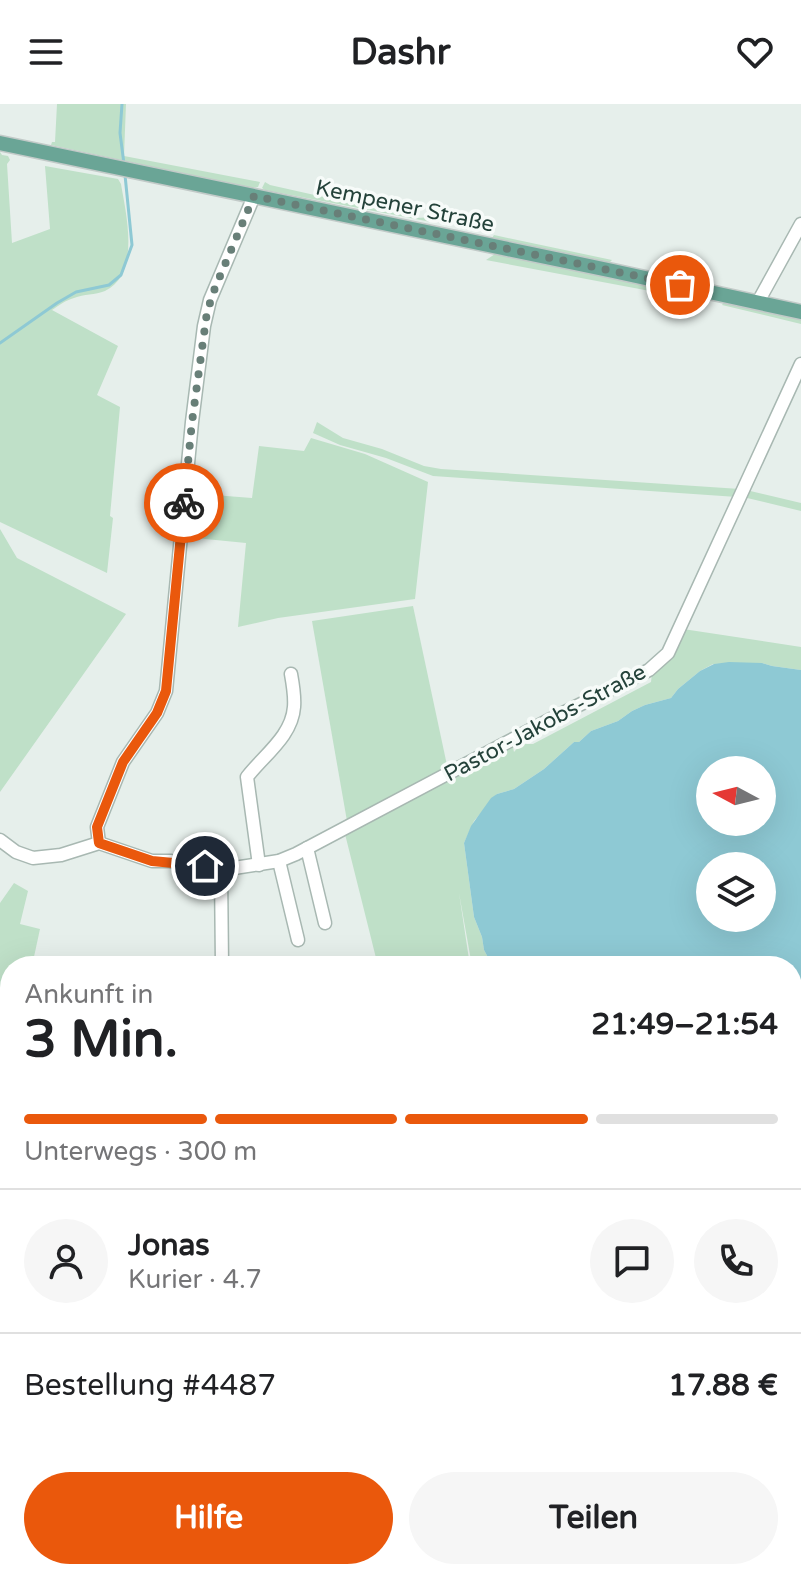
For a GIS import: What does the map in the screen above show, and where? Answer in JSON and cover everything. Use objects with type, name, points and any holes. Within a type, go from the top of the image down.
[{"type":"main road","name":"Kempener Straße","points":[[0,143],[801,312]]},
{"type":"street","points":[[0,840],[16,852],[33,858],[61,855],[99,843],[97,827],[123,762],[157,713],[166,691],[204,326],[210,300],[254,196]]},
{"type":"street","points":[[758,302],[801,224]]},
{"type":"street","name":"Pastor-Jakobs-Straße","points":[[99,843],[152,861],[221,870],[279,861],[649,670],[674,643],[801,364]]},
{"type":"street","points":[[259,865],[247,777],[280,740],[291,720],[294,705],[291,674]]},
{"type":"street","points":[[307,848],[325,923]]},
{"type":"street","points":[[279,861],[298,940]]},
{"type":"street","points":[[221,870],[222,956]]},
{"type":"green space","points":[[57,104],[126,104],[124,156],[260,182],[258,187],[252,188],[51,145],[55,142]]},
{"type":"green space","points":[[0,152],[10,160],[7,164],[12,243],[50,229],[45,166],[118,179],[121,184],[128,227],[127,258],[123,271],[116,283],[105,291],[71,299],[52,310],[118,346],[97,395],[120,407],[107,573],[0,522]]},
{"type":"green space","points":[[265,182],[417,218],[433,217],[430,222],[265,190],[262,188]]},
{"type":"green space","points":[[494,235],[612,260],[604,263],[492,238]]},
{"type":"green space","points":[[495,254],[605,277],[609,274],[609,277],[616,279],[618,276],[684,293],[682,297],[486,260]]},
{"type":"green space","points":[[724,302],[801,320],[801,324],[722,305]]},
{"type":"green space","points":[[317,422],[343,438],[441,469],[740,489],[737,497],[433,476],[313,433]]},
{"type":"green space","points":[[311,438],[365,454],[428,482],[415,599],[278,618],[238,627],[246,543],[185,537],[188,493],[252,498],[259,446],[304,451]]},
{"type":"green space","points":[[746,490],[801,503],[801,511],[743,497]]},
{"type":"green space","points":[[0,529],[17,558],[126,614],[0,792]]},
{"type":"green space","points":[[413,606],[448,770],[347,821],[312,621]]},
{"type":"green space","points":[[683,629],[801,647],[801,670],[762,663],[713,664],[700,671],[671,698],[645,705],[618,721],[591,731],[544,769],[514,789],[497,794],[474,821],[464,843],[474,917],[487,956],[470,956],[459,893],[468,956],[376,956],[344,830],[512,743],[514,752],[521,744],[533,744],[651,682],[652,673]]},
{"type":"green space","points":[[14,883],[28,891],[20,924],[40,929],[34,956],[0,956],[0,903]]},
{"type":"water","points":[[762,663],[801,670],[801,956],[487,956],[474,917],[464,843],[471,826],[491,798],[514,789],[544,769],[591,731],[618,721],[645,705],[671,698],[678,689],[714,664]]},
{"type":"waterway","points":[[122,104],[120,133],[124,164]]},
{"type":"waterway","points":[[0,343],[76,292],[109,285],[121,275],[132,245],[125,175]]},
{"type":"way so far","points":[[184,503],[207,312],[254,196],[680,285]]},
{"type":"route","points":[[184,503],[166,691],[157,713],[126,756],[97,827],[99,843],[152,861],[205,866]]}]
